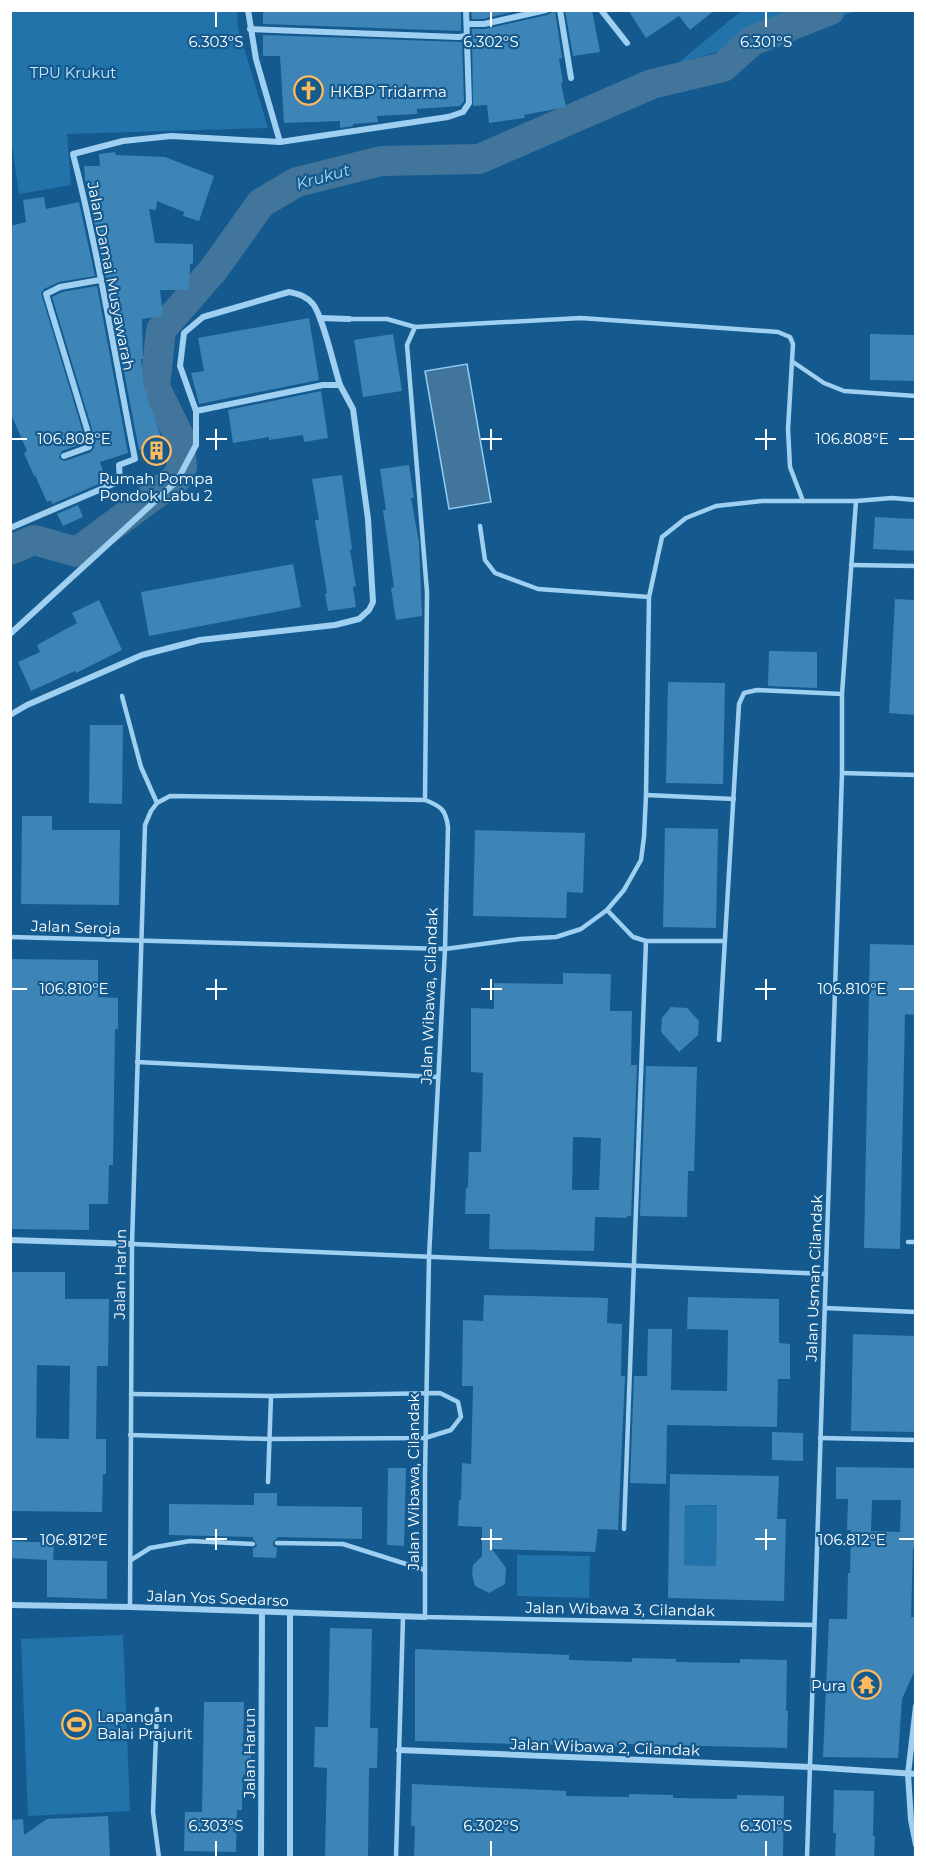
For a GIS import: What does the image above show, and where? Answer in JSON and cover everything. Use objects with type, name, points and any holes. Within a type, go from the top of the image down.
[{"type":"street","points":[[248,10],[256,59],[280,142],[448,117],[463,112],[469,103],[466,10]]},
{"type":"street","points":[[467,24],[484,24],[546,10]]},
{"type":"street","points":[[560,10],[571,78]]},
{"type":"street","points":[[601,10],[627,43]]},
{"type":"street","points":[[250,29],[467,36]]},
{"type":"street","name":"Jalan Damai Musyawarah","points":[[10,528],[120,481],[119,465],[135,459],[90,219],[73,154],[123,141],[171,136],[280,142]]},
{"type":"street","points":[[64,456],[89,447],[90,439],[46,294],[60,287],[100,280]]},
{"type":"street","points":[[10,634],[177,481],[196,444],[196,411],[180,366],[184,333],[203,317],[289,292],[301,294],[314,305],[340,385],[352,409],[368,519],[373,602],[369,610],[359,619],[335,625],[200,640],[142,655],[27,705],[10,715]]},
{"type":"street","points":[[320,318],[349,319]]},
{"type":"street","points":[[196,411],[323,385],[340,385]]},
{"type":"street","points":[[10,1240],[132,1244]]},
{"type":"street","name":"Jalan Yos Soedarso","points":[[10,1605],[425,1617]]},
{"type":"street","name":"Jalan Harun","points":[[261,1857],[262,1612]]},
{"type":"street","points":[[290,1613],[290,1857]]},
{"type":"street","points":[[915,1706],[911,1820],[915,1845]]},
{"type":"street","name":"Jalan Wibawa 2, Cilandak","points":[[399,1750],[810,1767],[912,1774]]},
{"type":"lane","points":[[349,319],[387,319],[415,327],[581,318],[777,332],[790,337],[794,344],[788,429],[790,466],[803,501]]},
{"type":"lane","points":[[141,941],[145,825],[157,803],[170,796],[425,800],[427,592],[407,345],[415,327]]},
{"type":"lane","points":[[793,362],[824,383],[844,391],[915,396]]},
{"type":"lane","name":"Jalan Seroja","points":[[10,937],[445,949],[520,939],[556,937],[581,929],[606,910],[624,890],[641,860],[646,795],[649,597],[662,537],[686,518],[717,506],[762,501],[856,501],[892,498],[915,500]]},
{"type":"lane","name":"Jalan Usman Cilandak","points":[[807,1857],[842,773],[842,694],[856,501]]},
{"type":"lane","points":[[480,526],[485,560],[495,573],[538,590],[649,597]]},
{"type":"lane","points":[[851,565],[915,566]]},
{"type":"lane","points":[[719,1040],[739,704],[744,693],[757,690],[842,694]]},
{"type":"lane","points":[[122,696],[141,767],[157,803]]},
{"type":"lane","points":[[842,773],[915,775]]},
{"type":"lane","points":[[646,795],[734,799]]},
{"type":"lane","name":"Jalan Wibawa, Cilandak","points":[[425,800],[441,808],[446,816],[448,827],[445,949],[429,1257],[425,1438],[425,1617]]},
{"type":"lane","points":[[606,910],[633,937],[646,941],[725,941]]},
{"type":"lane","name":"Jalan Harun","points":[[130,1607],[132,1244],[141,941]]},
{"type":"lane","points":[[624,1529],[646,941]]},
{"type":"lane","points":[[137,1062],[438,1077]]},
{"type":"lane","points":[[908,1242],[915,1242]]},
{"type":"lane","points":[[132,1244],[826,1274]]},
{"type":"lane","points":[[825,1308],[915,1312]]},
{"type":"lane","points":[[130,1434],[269,1439],[425,1438],[451,1430],[461,1417],[458,1402],[440,1393],[271,1396],[131,1394]]},
{"type":"lane","points":[[268,1482],[271,1396]]},
{"type":"lane","points":[[820,1438],[915,1440]]},
{"type":"lane","points":[[131,1560],[150,1548],[190,1541],[253,1544]]},
{"type":"lane","points":[[278,1543],[343,1544],[424,1570]]},
{"type":"lane","points":[[396,1857],[403,1617]]},
{"type":"lane","name":"Jalan Wibawa 3, Cilandak","points":[[425,1617],[814,1625]]},
{"type":"lane","points":[[157,1709],[153,1812],[159,1857]]},
{"type":"green space","points":[[741,10],[857,11],[678,63]]},
{"type":"green space","name":"TPU Krukut","points":[[10,11],[237,11],[238,28],[268,128],[67,134],[71,185],[19,194],[11,138]]},
{"type":"green space","points":[[685,1505],[746,1506],[717,1518],[716,1555],[745,1556],[745,1567],[684,1565]]},
{"type":"green space","points":[[517,1555],[590,1556],[589,1598],[517,1596]]},
{"type":"green space","name":"Lapangan Balai Prajurit","points":[[123,1635],[130,1811],[28,1816],[21,1639]]},
{"type":"shaded area","points":[[467,364],[491,502],[449,509],[425,371]]},
{"type":"building","points":[[263,10],[461,10],[461,31],[263,24]]},
{"type":"building","points":[[471,10],[520,10],[483,19],[472,19]]},
{"type":"building","points":[[565,10],[592,10],[600,52],[573,56]]},
{"type":"building","points":[[628,10],[715,10],[690,30],[679,16],[646,38]]},
{"type":"building","points":[[555,11],[562,58],[559,59],[563,82],[561,83],[566,107],[524,115],[525,118],[489,123],[487,105],[473,106],[472,29],[485,29],[547,15]]},
{"type":"building","points":[[263,35],[462,42],[464,101],[460,106],[417,109],[417,114],[377,116],[378,122],[353,124],[353,126],[340,128],[340,121],[284,123],[280,56],[263,56]]},
{"type":"building","points":[[115,152],[116,155],[165,157],[214,176],[199,221],[183,216],[184,212],[157,201],[156,210],[149,209],[155,243],[193,244],[189,290],[160,290],[163,316],[142,319],[143,359],[141,359],[144,390],[146,390],[149,407],[151,407],[162,440],[166,439],[168,462],[147,464],[146,447],[139,450],[85,179],[84,166],[100,166],[99,154]]},
{"type":"building","points":[[44,197],[46,209],[79,202],[95,276],[59,282],[44,289],[41,293],[85,439],[84,443],[62,451],[59,457],[65,461],[91,452],[95,439],[52,297],[62,292],[97,286],[128,453],[100,462],[106,481],[52,504],[51,500],[47,502],[34,476],[24,453],[27,451],[10,412],[10,226],[26,222],[23,200]]},
{"type":"building","points":[[309,318],[319,380],[199,404],[191,373],[204,371],[198,338]]},
{"type":"building","points":[[393,334],[402,391],[363,397],[354,340]]},
{"type":"building","points":[[870,334],[915,335],[915,381],[870,380]]},
{"type":"building","points":[[321,391],[328,438],[304,442],[303,435],[269,440],[269,437],[233,443],[228,410]]},
{"type":"building","points":[[409,465],[414,498],[411,498],[419,543],[422,616],[396,620],[380,469]]},
{"type":"building","points":[[342,475],[356,586],[353,587],[356,607],[328,611],[315,520],[319,520],[312,479]]},
{"type":"building","points":[[78,505],[83,517],[63,526],[57,514]]},
{"type":"building","points":[[875,517],[915,519],[915,551],[873,549]]},
{"type":"building","points":[[293,564],[301,607],[149,636],[141,592]]},
{"type":"building","points":[[895,599],[915,600],[915,715],[889,713]]},
{"type":"building","points":[[99,600],[122,650],[76,673],[75,671],[31,691],[18,662],[40,652],[37,645],[77,623],[72,613]]},
{"type":"building","points":[[769,651],[817,652],[817,688],[768,686]]},
{"type":"building","points":[[668,682],[725,683],[723,784],[666,783]]},
{"type":"building","points":[[90,725],[123,725],[122,804],[89,803]]},
{"type":"building","points":[[22,816],[52,816],[52,830],[120,830],[119,905],[21,904]]},
{"type":"building","points":[[665,828],[718,829],[716,928],[663,927]]},
{"type":"building","points":[[475,830],[585,833],[583,893],[567,892],[566,918],[473,916]]},
{"type":"building","points":[[870,944],[915,945],[915,1015],[905,1014],[900,1249],[864,1248]]},
{"type":"building","points":[[10,959],[98,960],[98,997],[118,998],[118,1029],[115,1029],[113,1165],[109,1165],[108,1204],[89,1204],[89,1230],[10,1229]]},
{"type":"building","points":[[563,973],[611,974],[610,1011],[632,1011],[631,1065],[637,1065],[631,1216],[627,1218],[595,1217],[594,1251],[489,1249],[490,1214],[465,1214],[469,1152],[481,1152],[483,1073],[471,1072],[471,1008],[494,1009],[494,983],[563,984]],"holes":[[[573,1137],[601,1138],[599,1190],[572,1190]]]},
{"type":"building","points":[[671,1007],[687,1008],[699,1021],[698,1035],[679,1052],[661,1032],[662,1018]]},
{"type":"building","points":[[646,1066],[697,1067],[694,1171],[688,1171],[687,1217],[640,1216]]},
{"type":"building","points":[[10,1272],[65,1272],[65,1299],[109,1299],[108,1366],[97,1366],[96,1439],[106,1439],[106,1474],[103,1474],[102,1512],[10,1511]],"holes":[[[37,1365],[70,1366],[69,1439],[36,1438]]]},
{"type":"building","points":[[484,1295],[608,1298],[607,1323],[622,1324],[621,1376],[625,1376],[618,1530],[598,1529],[595,1552],[492,1549],[506,1568],[505,1584],[489,1593],[475,1586],[472,1574],[473,1565],[482,1556],[482,1527],[458,1526],[462,1463],[471,1464],[473,1386],[462,1386],[463,1320],[483,1321]]},
{"type":"building","points":[[688,1297],[779,1299],[779,1343],[790,1344],[790,1379],[778,1379],[777,1427],[667,1425],[666,1484],[630,1483],[634,1376],[647,1376],[648,1329],[672,1329],[671,1390],[727,1391],[728,1330],[687,1329]]},
{"type":"building","points":[[853,1334],[915,1336],[915,1432],[851,1431]]},
{"type":"building","points":[[772,1432],[803,1433],[803,1461],[772,1460]]},
{"type":"building","points":[[836,1467],[915,1468],[915,1548],[913,1548],[911,1617],[915,1617],[915,1670],[902,1699],[898,1758],[823,1757],[829,1619],[847,1619],[848,1573],[850,1573],[851,1530],[847,1530],[848,1499],[836,1499]],"holes":[[[872,1500],[901,1500],[900,1532],[871,1531]]]},
{"type":"building","points":[[388,1468],[406,1468],[404,1546],[387,1545]]},
{"type":"building","points":[[670,1474],[779,1476],[777,1519],[786,1519],[784,1601],[668,1598]],"holes":[[[685,1505],[717,1505],[716,1566],[684,1565]]]},
{"type":"building","points":[[254,1493],[277,1493],[277,1506],[362,1507],[362,1539],[278,1537],[273,1542],[273,1546],[277,1548],[276,1558],[253,1557],[253,1548],[257,1544],[253,1537],[169,1535],[169,1504],[254,1505]]},
{"type":"building","points":[[10,1541],[54,1543],[53,1560],[107,1561],[107,1599],[47,1597],[47,1560],[10,1558]]},
{"type":"building","points":[[330,1628],[372,1629],[370,1728],[378,1728],[377,1768],[369,1768],[368,1857],[325,1857],[327,1768],[314,1767],[315,1727],[328,1727]]},
{"type":"building","points":[[415,1649],[569,1655],[569,1660],[632,1662],[632,1658],[676,1659],[676,1662],[740,1663],[740,1659],[787,1660],[787,1748],[628,1744],[628,1747],[415,1741]]},
{"type":"building","points":[[204,1702],[244,1702],[243,1754],[251,1754],[251,1775],[243,1775],[242,1810],[237,1810],[236,1852],[184,1851],[185,1812],[202,1812]]},
{"type":"building","points":[[412,1784],[566,1791],[566,1796],[629,1797],[629,1794],[673,1795],[673,1798],[737,1799],[737,1795],[784,1796],[783,1857],[414,1857],[415,1826],[411,1826]]},
{"type":"building","points":[[834,1790],[874,1791],[874,1857],[835,1857]]},
{"type":"building","points":[[108,1816],[110,1857],[10,1857],[10,1820],[23,1819],[24,1835],[47,1819]]},
{"type":"waterway","name":"Krukut","points":[[10,550],[34,540],[77,552],[177,478],[182,467],[179,436],[155,387],[161,330],[214,269],[261,203],[297,182],[381,161],[479,159],[652,84],[723,67],[752,41],[830,10]]},
{"type":"place","name":"HKBP Tridarma","points":[[309,91]]},
{"type":"place","name":"Rumah Pompa Pondok Labu 2","points":[[156,451]]},
{"type":"place","name":"Pura","points":[[867,1685]]},
{"type":"place","name":"Lapangan Balai Prajurit","points":[[76,1725]]}]
